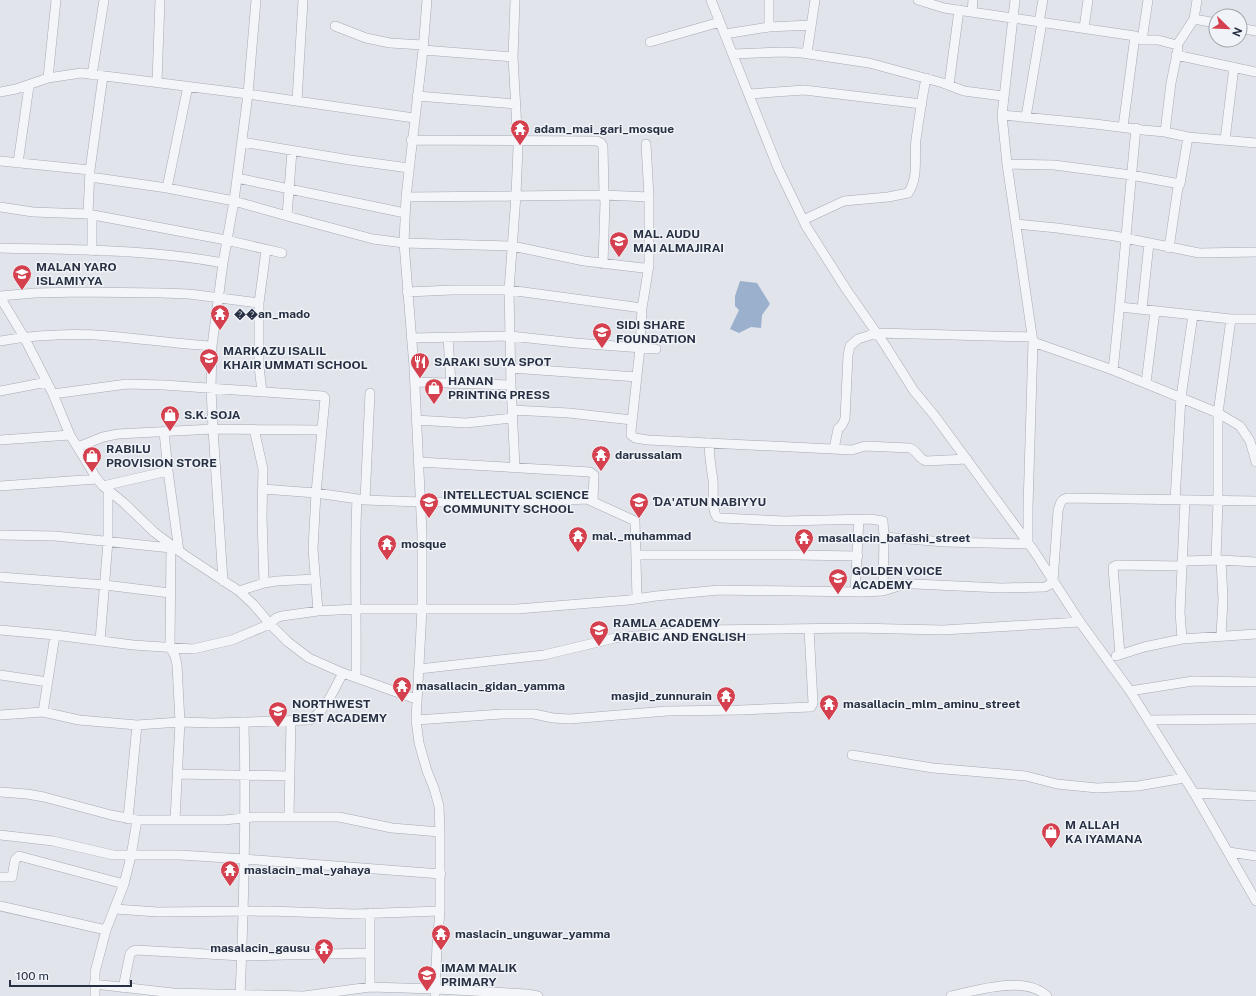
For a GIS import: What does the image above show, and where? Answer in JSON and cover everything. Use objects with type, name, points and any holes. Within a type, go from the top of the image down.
[{"type":"street","points":[[48,78],[56,0]]},
{"type":"street","points":[[92,75],[104,0]]},
{"type":"street","points":[[157,82],[160,0]]},
{"type":"street","points":[[223,581],[211,389],[212,346],[222,263],[234,201],[242,142],[248,94],[256,0]]},
{"type":"street","points":[[297,101],[303,0]]},
{"type":"street","points":[[426,0],[423,48],[408,168],[404,243],[415,382],[422,534],[422,610],[416,720],[419,743],[439,806],[441,874],[435,992]]},
{"type":"street","points":[[515,0],[513,57],[518,141],[516,195],[509,290],[511,386],[515,468]]},
{"type":"street","points":[[711,0],[778,168],[803,220],[846,289],[914,391],[967,459],[1028,544],[1080,622],[1130,691],[1194,793],[1256,901]]},
{"type":"street","points":[[769,0],[769,27]]},
{"type":"street","points":[[807,53],[815,0]]},
{"type":"street","points":[[972,12],[973,0]]},
{"type":"street","points":[[1015,0],[1002,115],[1007,164],[1032,340],[1028,544]]},
{"type":"street","points":[[1026,116],[1043,0]]},
{"type":"street","points":[[1084,28],[1088,0]]},
{"type":"street","points":[[1122,127],[1138,38],[1148,0]]},
{"type":"street","points":[[1176,45],[1194,19],[1197,0]]},
{"type":"street","points":[[922,1],[944,8],[1084,28],[1138,38],[1158,40],[1176,45]]},
{"type":"street","points":[[948,85],[958,10]]},
{"type":"street","points":[[1194,19],[1208,22]]},
{"type":"street","points":[[650,42],[720,22]]},
{"type":"street","points":[[724,34],[769,27],[811,25]]},
{"type":"street","points":[[336,26],[366,38],[390,43],[423,48],[513,57]]},
{"type":"street","points":[[1165,132],[1171,83],[1178,49],[1176,45]]},
{"type":"street","points":[[733,54],[783,52],[807,53],[869,64],[926,78],[964,91],[1003,96]]},
{"type":"street","points":[[1176,55],[1256,72]]},
{"type":"street","points":[[1225,140],[1234,67]]},
{"type":"street","points":[[0,92],[16,90],[48,78],[81,73],[248,94],[414,118]]},
{"type":"street","points":[[92,251],[90,174],[103,76]]},
{"type":"street","points":[[803,220],[844,201],[888,197],[908,193],[912,188],[914,181],[916,140],[926,78]]},
{"type":"street","points":[[18,163],[29,86]]},
{"type":"street","points":[[167,188],[188,86]]},
{"type":"street","points":[[749,94],[804,90],[922,104]]},
{"type":"street","points":[[417,96],[515,104]]},
{"type":"street","points":[[1002,115],[1026,116],[1136,128],[1188,136],[1256,143]]},
{"type":"street","points":[[1113,370],[1136,128]]},
{"type":"street","points":[[1169,248],[1178,187],[1180,184],[1188,136]]},
{"type":"street","points":[[412,140],[597,141],[601,143],[604,146],[605,202],[603,264]]},
{"type":"street","points":[[242,142],[408,168]]},
{"type":"street","points":[[646,144],[648,267],[642,308],[640,348],[631,436],[635,438],[852,450],[865,446],[910,448],[914,450],[922,460],[926,461],[967,459]]},
{"type":"street","points":[[287,216],[292,151]]},
{"type":"street","points":[[0,161],[90,174],[234,201],[373,239],[404,243],[512,246],[603,264],[643,268],[648,267]]},
{"type":"street","points":[[1007,164],[1054,165],[1131,175],[1180,184]]},
{"type":"street","points":[[237,178],[405,213]]},
{"type":"street","points":[[406,197],[490,197],[516,195],[604,195],[648,197]]},
{"type":"street","points":[[0,207],[33,212],[90,215],[226,240],[282,253]]},
{"type":"street","points":[[1016,224],[1057,228],[1125,238],[1199,253],[1256,252]]},
{"type":"street","points":[[1142,309],[1149,243]]},
{"type":"street","points":[[0,248],[128,252],[182,257],[222,263]]},
{"type":"street","points":[[262,392],[259,366],[259,303],[266,250]]},
{"type":"street","points":[[407,292],[509,290],[642,308]]},
{"type":"street","points":[[259,303],[189,294],[35,293],[0,296],[24,337],[47,382],[70,435],[103,485],[154,532],[174,548],[239,591],[288,642],[309,658],[416,699]]},
{"type":"street","points":[[1120,307],[1231,319],[1256,319]]},
{"type":"street","points":[[1146,383],[1155,311]]},
{"type":"street","points":[[1175,500],[1181,397],[1193,315]]},
{"type":"street","points":[[1221,636],[1223,599],[1218,560],[1218,413],[1231,319]]},
{"type":"street","points":[[0,341],[24,337],[66,334],[109,336],[178,344],[212,346]]},
{"type":"street","points":[[834,449],[838,429],[845,419],[848,355],[850,346],[858,339],[877,334],[1032,340],[1113,370],[1218,413],[1240,426],[1250,441],[1256,462]]},
{"type":"street","points":[[411,338],[510,336],[656,349]]},
{"type":"street","points":[[448,337],[450,384]]},
{"type":"street","points":[[511,368],[637,377]]},
{"type":"street","points":[[0,391],[47,382]]},
{"type":"street","points":[[415,382],[511,386]]},
{"type":"street","points":[[53,394],[128,384],[164,385],[323,396],[325,398],[316,493],[313,549],[318,611]]},
{"type":"street","points":[[356,677],[357,609],[355,539],[361,499],[370,393]]},
{"type":"street","points":[[416,420],[466,423],[512,414],[569,413],[632,420]]},
{"type":"street","points":[[78,447],[104,437],[118,434],[213,429],[322,430]]},
{"type":"street","points":[[254,429],[263,469],[262,516],[264,583]]},
{"type":"street","points":[[164,432],[174,548],[170,593],[170,647],[175,656],[180,722],[175,820]]},
{"type":"street","points":[[0,440],[70,435]]},
{"type":"street","points":[[709,442],[714,511],[717,517],[784,521],[859,519],[883,521],[883,591]]},
{"type":"street","points":[[419,462],[590,472],[594,475],[592,501]]},
{"type":"street","points":[[0,486],[103,485],[168,471]]},
{"type":"street","points":[[100,641],[108,541],[103,485]]},
{"type":"street","points":[[263,489],[316,493],[361,499],[420,502],[521,502],[582,499],[592,501],[635,521],[637,599]]},
{"type":"street","points":[[0,630],[55,635],[133,646],[193,649],[232,640],[270,624],[276,618],[282,616],[318,611],[357,609],[517,609],[637,599],[719,590],[855,592],[883,591],[905,584],[1001,588],[1045,587],[1050,585],[1053,581],[1058,511],[1060,503],[1067,498],[1256,501]]},
{"type":"street","points":[[1182,639],[1180,612],[1185,500]]},
{"type":"street","points":[[855,592],[859,519]]},
{"type":"street","points":[[0,535],[55,536],[174,548]]},
{"type":"street","points":[[884,537],[945,542],[1028,544]]},
{"type":"street","points":[[636,555],[858,556]]},
{"type":"street","points":[[1120,655],[1113,567],[1117,564],[1182,564],[1218,560],[1256,562]]},
{"type":"street","points":[[0,577],[105,585],[170,593]]},
{"type":"street","points":[[239,591],[264,583],[315,579]]},
{"type":"street","points":[[419,669],[544,655],[615,638],[704,630],[854,628],[944,630],[1080,622]]},
{"type":"street","points":[[416,720],[508,714],[534,714],[553,718],[570,719],[668,711],[811,707],[814,703],[809,629]]},
{"type":"street","points":[[1106,659],[1144,647],[1182,639],[1256,634]]},
{"type":"street","points":[[43,712],[55,635]]},
{"type":"street","points":[[0,715],[43,712],[79,720],[136,725],[180,722],[214,723],[310,720],[317,716],[326,704],[344,672]]},
{"type":"street","points":[[0,675],[48,682]]},
{"type":"street","points":[[1130,691],[1193,681],[1256,682]]},
{"type":"street","points":[[1148,720],[1256,719]]},
{"type":"street","points":[[289,816],[291,721]]},
{"type":"street","points":[[240,995],[244,911],[244,722]]},
{"type":"street","points":[[95,996],[95,972],[106,930],[124,884],[131,856],[136,725]]},
{"type":"street","points":[[852,755],[932,768],[1026,776],[1057,784],[1097,788],[1138,786],[1184,778]]},
{"type":"street","points":[[177,774],[290,776]]},
{"type":"street","points":[[0,792],[44,797],[132,820],[224,820],[289,816],[339,817],[392,828],[440,832]]},
{"type":"street","points":[[1194,793],[1256,796]]},
{"type":"street","points":[[0,835],[53,841],[113,855],[244,859],[441,874]]},
{"type":"street","points":[[1228,852],[1256,856]]},
{"type":"street","points":[[0,877],[12,878],[15,860],[19,856],[124,884]]},
{"type":"street","points":[[0,906],[106,930]]},
{"type":"street","points":[[115,909],[158,912],[244,911],[370,913],[440,911]]},
{"type":"street","points":[[370,913],[370,987]]},
{"type":"street","points":[[123,988],[130,954],[133,951],[242,956],[370,953]]},
{"type":"street","points":[[94,984],[174,993],[240,995],[304,996],[370,987],[435,992],[527,994],[538,996]]},
{"type":"street","points":[[951,996],[997,986],[1028,986],[1047,996]]},
{"type":"water","points":[[740,281],[757,283],[770,304],[762,315],[761,328],[751,327],[739,333],[730,329],[739,310],[735,306],[735,296]]},
{"type":"place","name":"adam_mai_gari_mosque","points":[[520,146]]},
{"type":"place","name":"MAL. AUDU MAI ALMAJIRAI","points":[[619,258]]},
{"type":"place","name":"MALAN YARO ISLAMIYYA","points":[[22,291]]},
{"type":"place","name":"��an_mado","points":[[220,331]]},
{"type":"place","name":"SIDI SHARE FOUNDATION","points":[[602,349]]},
{"type":"place","name":"MARKAZU ISALIL KHAIR UMMATI SCHOOL","points":[[209,375]]},
{"type":"place","name":"SARAKI SUYA SPOT","points":[[420,379]]},
{"type":"place","name":"HANAN PRINTING PRESS","points":[[434,405]]},
{"type":"place","name":"S.K. SOJA","points":[[170,432]]},
{"type":"place","name":"darussalam","points":[[601,472]]},
{"type":"place","name":"RABILU PROVISION STORE","points":[[92,473]]},
{"type":"place","name":"INTELLECTUAL SCIENCE COMMUNITY SCHOOL","points":[[429,519]]},
{"type":"place","name":"ƊA'ATUN NABIYYU","points":[[639,519]]},
{"type":"place","name":"mal._muhammad","points":[[578,553]]},
{"type":"place","name":"masallacin_bafashi_street","points":[[804,555]]},
{"type":"place","name":"mosque","points":[[387,561]]},
{"type":"place","name":"GOLDEN VOICE ACADEMY","points":[[838,595]]},
{"type":"place","name":"RAMLA ACADEMY ARABIC AND ENGLISH","points":[[599,647]]},
{"type":"place","name":"masallacin_gidan_yamma","points":[[402,703]]},
{"type":"place","name":"masjid_zunnurain","points":[[726,713]]},
{"type":"place","name":"masallacin_mlm_aminu_street","points":[[829,721]]},
{"type":"place","name":"NORTHWEST BEST ACADEMY","points":[[278,728]]},
{"type":"place","name":"M ALLAH KA IYAMANA","points":[[1051,849]]},
{"type":"place","name":"maslacin_mal_yahaya","points":[[230,887]]},
{"type":"place","name":"maslacin_unguwar_yamma","points":[[441,951]]},
{"type":"place","name":"masalacin_gausu","points":[[324,965]]},
{"type":"place","name":"IMAM MALIK PRIMARY","points":[[427,992]]}]
